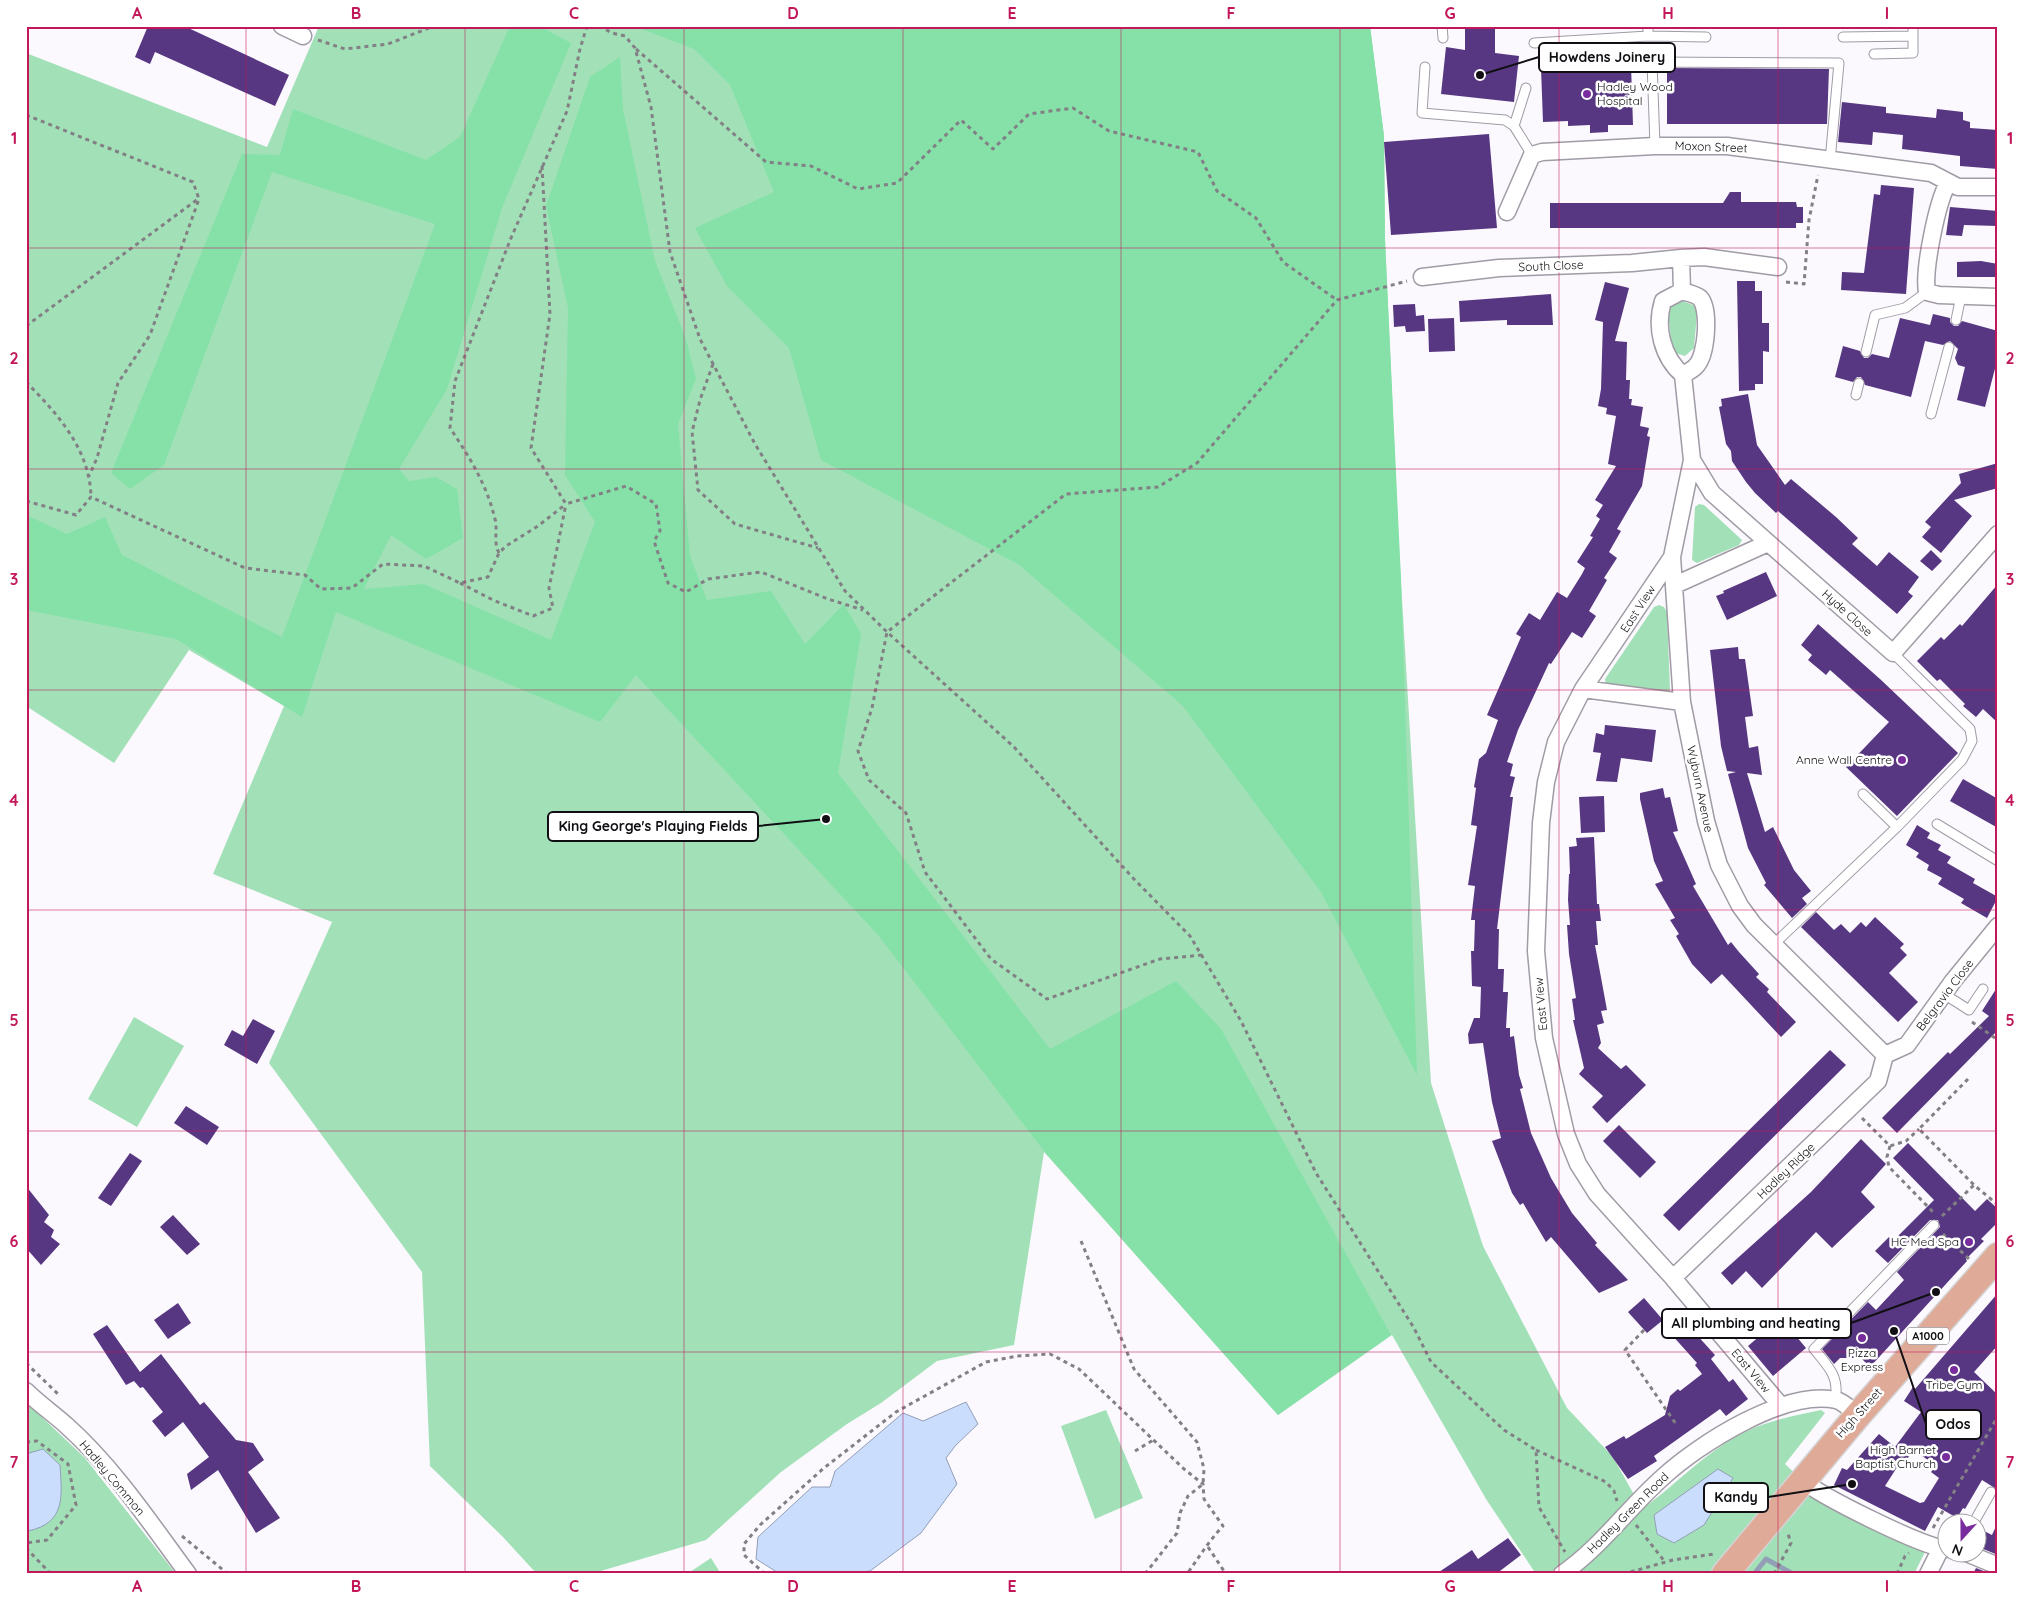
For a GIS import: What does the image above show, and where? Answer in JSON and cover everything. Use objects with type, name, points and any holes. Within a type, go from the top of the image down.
[{"type":"main road","name":"High Street","points":[[1725,1574],[1802,1480],[1991,1265]]},
{"type":"street","points":[[282,26],[303,36]]},
{"type":"street","name":"Moxon Street","points":[[1532,155],[1542,152],[1655,146],[1728,146],[1931,173],[1958,188],[1998,187]]},
{"type":"street","points":[[1507,212],[1532,155]]},
{"type":"street","points":[[1948,183],[1942,192],[1933,238],[1925,281],[1927,292],[1938,295],[1998,297]]},
{"type":"street","name":"South Close","points":[[1422,277],[1500,268],[1632,264],[1704,257],[1778,267]]},
{"type":"street","points":[[1681,258],[1682,291]]},
{"type":"street","points":[[1683,375],[1697,366],[1705,350],[1705,310],[1701,300],[1694,294],[1682,291],[1663,301],[1659,312],[1664,352],[1673,366],[1683,375],[1692,460]]},
{"type":"street","name":"Hyde Close","points":[[1692,460],[1712,494],[1893,653]]},
{"type":"street","name":"Wyburn Avenue","points":[[1692,460],[1672,557],[1682,702],[1706,822],[1719,865],[1740,906],[1754,925],[1885,1055]]},
{"type":"street","points":[[1893,653],[1998,534]]},
{"type":"street","points":[[1675,585],[1768,542]]},
{"type":"street","name":"East View","points":[[1672,557],[1583,689],[1556,742],[1546,782],[1541,823],[1536,951],[1544,1038],[1566,1134],[1578,1164],[1597,1194],[1673,1278],[1781,1406]]},
{"type":"street","points":[[1583,689],[1682,702]]},
{"type":"street","name":"Belgravia Close","points":[[1885,1055],[1907,1045],[1944,994],[1995,936]]},
{"type":"street","name":"Hadley Ridge","points":[[1673,1278],[1878,1081],[1885,1055]]},
{"type":"street","name":"Hadley Common","points":[[26,1392],[67,1426],[127,1491],[188,1574]]},
{"type":"street","name":"Hadley Green Road","points":[[1562,1574],[1602,1540],[1625,1513],[1665,1475],[1731,1428],[1781,1406],[1818,1399],[1835,1400]]},
{"type":"street","points":[[1835,1400],[1842,1402],[1858,1415]]},
{"type":"street","points":[[1802,1480],[1812,1489],[1925,1543],[1936,1546]]},
{"type":"street","points":[[1928,1574],[1936,1561]]},
{"type":"street","points":[[1986,1561],[1998,1566]]},
{"type":"lane","points":[[1442,26],[1443,38]]},
{"type":"lane","points":[[1874,54],[1913,53],[1913,26]]},
{"type":"lane","points":[[1534,43],[1648,31],[1706,37]]},
{"type":"lane","points":[[1842,37],[1913,36]]},
{"type":"lane","points":[[1655,146],[1652,62],[1839,63],[1830,161]]},
{"type":"lane","points":[[1425,67],[1422,113],[1505,120],[1514,126],[1532,155]]},
{"type":"lane","points":[[1514,126],[1526,88]]},
{"type":"lane","points":[[1866,352],[1875,315],[1905,308],[1927,292]]},
{"type":"lane","points":[[1956,320],[1961,296]]},
{"type":"lane","points":[[1931,414],[1949,347]]},
{"type":"lane","points":[[1856,395],[1858,383]]},
{"type":"lane","points":[[1773,945],[1897,827],[1962,760],[1972,741],[1970,729],[1893,653]]},
{"type":"lane","points":[[1863,794],[1897,827]]},
{"type":"lane","points":[[1937,824],[1998,861]]},
{"type":"lane","points":[[1944,994],[1969,1010],[1983,989]]},
{"type":"lane","points":[[1835,1400],[1837,1389],[1834,1373],[1814,1349],[1934,1224]]},
{"type":"lane","points":[[1980,1512],[1991,1492]]},
{"type":"path","points":[[303,36],[345,49],[388,44],[434,26]]},
{"type":"path","points":[[499,553],[496,546],[496,520],[476,466],[450,428],[455,381],[511,238],[567,111],[580,48],[587,26]]},
{"type":"path","points":[[599,26],[612,34],[625,36],[635,48],[766,162],[811,166],[858,189],[897,183],[961,120],[993,149],[1029,114],[1073,108],[1110,131],[1198,152],[1217,191],[1256,218],[1283,262],[1337,300]]},
{"type":"path","points":[[635,48],[651,107],[670,252],[700,339],[755,444],[844,591],[1014,747],[1133,878],[1190,936],[1240,1021],[1316,1174],[1414,1328],[1431,1362],[1504,1430],[1536,1450],[1606,1482],[1614,1491],[1618,1507],[1650,1540],[1665,1562]]},
{"type":"path","points":[[26,115],[193,182],[199,199],[150,335],[118,383],[97,458],[89,476]]},
{"type":"path","points":[[91,497],[245,568],[306,575],[321,589],[352,588],[383,564],[424,566],[493,600],[533,616],[553,608],[549,588],[566,504],[531,448],[550,314],[542,166]]},
{"type":"path","points":[[26,326],[199,199]]},
{"type":"path","points":[[1202,955],[1160,960],[1047,999],[990,959],[925,872],[906,813],[869,780],[858,751],[872,708],[887,632],[1066,494],[1158,488],[1197,463],[1337,300],[1422,277]]},
{"type":"path","points":[[713,364],[692,432],[698,490],[735,524],[819,548]]},
{"type":"path","points":[[26,382],[56,412],[82,455],[89,476],[91,497],[76,515],[26,501]]},
{"type":"path","points":[[460,583],[488,577],[499,553],[506,546],[538,526],[566,504],[626,486],[656,504],[660,531],[654,541],[668,583],[686,592],[708,579],[760,572],[828,599],[864,610]]},
{"type":"path","points":[[1890,1146],[1906,1141],[1968,1079]]},
{"type":"path","points":[[1851,1108],[1890,1146]]},
{"type":"path","points":[[1919,1128],[1974,1185],[1998,1205]]},
{"type":"path","points":[[1890,1146],[1887,1157],[1889,1167],[1939,1219],[1974,1185]]},
{"type":"path","points":[[1934,1224],[1991,1265]]},
{"type":"path","points":[[1081,1241],[1100,1291],[1134,1368],[1197,1442],[1204,1469],[1204,1500],[1223,1526],[1210,1540],[1208,1547],[1187,1574]]},
{"type":"path","points":[[1644,1330],[1625,1350],[1676,1424]]},
{"type":"path","points":[[765,1574],[744,1555],[744,1544],[760,1526],[824,1468],[881,1423],[932,1390],[986,1362],[1017,1356],[1050,1354],[1079,1369],[1155,1439],[1184,1469],[1203,1484]]},
{"type":"path","points":[[26,1363],[56,1392]]},
{"type":"path","points":[[1925,1543],[1998,1416]]},
{"type":"path","points":[[1135,1451],[1155,1439]]},
{"type":"path","points":[[26,1442],[37,1441],[68,1464],[76,1505],[47,1540],[26,1543]]},
{"type":"path","points":[[1536,1450],[1539,1508],[1567,1556]]},
{"type":"path","points":[[1145,1574],[1177,1533],[1180,1512],[1188,1496],[1203,1484]]},
{"type":"path","points":[[1774,1574],[1791,1543],[1785,1523]]},
{"type":"path","points":[[184,1538],[228,1574]]},
{"type":"path","points":[[1208,1547],[1226,1574]]},
{"type":"path","points":[[26,1548],[51,1574]]},
{"type":"path","points":[[1623,1574],[1665,1562],[1745,1549]]},
{"type":"green space","points":[[319,26],[1370,26],[1384,136],[1385,240],[1399,549],[1431,1083],[1483,1246],[1567,1408],[1613,1457],[1642,1509],[1705,1457],[1732,1439],[1765,1424],[1821,1410],[1825,1413],[1785,1464],[1823,1500],[1926,1550],[1914,1574],[1536,1574],[1486,1499],[1392,1335],[1278,1415],[1044,1152],[1014,1345],[937,1361],[881,1403],[847,1424],[781,1472],[706,1540],[594,1573],[536,1573],[503,1537],[430,1466],[422,1272],[269,1063],[332,922],[213,874],[284,706],[189,650],[114,763],[26,706],[26,53],[267,147]]},
{"type":"green space","points":[[510,26],[539,26],[571,43],[502,208],[447,389],[399,469],[409,481],[436,477],[457,489],[463,538],[426,559],[391,535],[364,589],[424,584],[551,640],[595,522],[565,475],[568,308],[546,206],[590,77],[620,57],[623,109],[655,261],[686,339],[696,379],[678,424],[690,556],[707,600],[771,591],[805,644],[844,604],[861,634],[838,773],[1050,1049],[1176,981],[1221,1029],[1391,1335],[1278,1415],[1044,1151],[878,935],[636,675],[600,722],[336,612],[302,717],[176,639],[26,610],[26,515],[67,534],[105,517],[122,555],[282,637],[435,224],[272,172],[164,465],[130,489],[111,473],[242,154],[280,155],[293,109],[426,160],[460,137]]},
{"type":"green space","points":[[634,26],[1370,26],[1384,136],[1385,240],[1401,579],[1417,1075],[1321,892],[1183,706],[1018,564],[821,460],[789,348],[727,286],[695,228],[774,192],[730,85],[694,49]]},
{"type":"green space","points":[[1683,301],[1695,306],[1697,313],[1694,348],[1685,356],[1675,353],[1672,348],[1668,312],[1670,306]]},
{"type":"green space","points":[[1699,504],[1704,505],[1742,540],[1739,545],[1697,563],[1692,560],[1695,507]]},
{"type":"green space","points":[[1659,605],[1664,607],[1667,612],[1670,690],[1664,693],[1606,684],[1605,679],[1654,607]]},
{"type":"green space","points":[[134,1017],[184,1046],[137,1127],[88,1099]]},
{"type":"green space","points":[[26,1402],[85,1458],[176,1574],[26,1574]]},
{"type":"green space","points":[[1106,1410],[1143,1498],[1095,1519],[1061,1426]]},
{"type":"green space","points":[[711,1558],[721,1574],[687,1574]]},
{"type":"water","points":[[966,1402],[978,1424],[956,1445],[946,1458],[957,1484],[921,1533],[870,1571],[844,1574],[780,1574],[756,1559],[758,1537],[812,1487],[830,1487],[835,1471],[903,1413],[923,1421]]},
{"type":"water","points":[[43,1449],[60,1465],[61,1497],[59,1507],[49,1522],[26,1531],[26,1454]]},
{"type":"water","points":[[1718,1469],[1733,1478],[1704,1525],[1674,1543],[1657,1534],[1654,1515]]},
{"type":"building","points":[[148,26],[184,26],[289,75],[275,106],[155,52],[150,64],[135,57]]},
{"type":"building","points":[[1465,26],[1495,26],[1495,53],[1519,56],[1514,102],[1441,94],[1446,47],[1465,50]]},
{"type":"building","name":"Hadley Wood Hospital","points":[[1631,65],[1633,125],[1608,125],[1608,132],[1590,133],[1590,125],[1568,126],[1568,121],[1543,122],[1541,68]]},
{"type":"building","points":[[1667,68],[1829,69],[1827,124],[1667,124]]},
{"type":"building","points":[[1842,102],[1886,107],[1886,113],[1936,118],[1937,109],[1963,112],[1963,120],[1970,122],[1970,128],[1998,130],[1998,169],[1960,166],[1960,156],[1902,149],[1903,135],[1873,132],[1872,145],[1838,142]]},
{"type":"building","points":[[1489,134],[1497,228],[1391,235],[1384,142]]},
{"type":"building","points":[[1881,185],[1914,188],[1906,294],[1841,290],[1842,272],[1864,273],[1874,194],[1880,195]]},
{"type":"building","points":[[1730,192],[1741,192],[1741,202],[1796,202],[1797,207],[1803,207],[1803,223],[1796,223],[1796,228],[1550,228],[1550,203],[1723,203]]},
{"type":"building","points":[[1950,207],[1998,211],[1998,226],[1964,225],[1962,236],[1946,235]]},
{"type":"building","points":[[1981,261],[1998,264],[1998,277],[1957,277],[1957,262]]},
{"type":"building","points":[[1737,281],[1755,281],[1755,291],[1762,291],[1762,323],[1769,323],[1769,352],[1763,351],[1763,384],[1755,384],[1755,390],[1739,391]]},
{"type":"building","points":[[1605,282],[1629,288],[1615,341],[1627,342],[1626,380],[1630,380],[1629,399],[1632,399],[1631,405],[1643,407],[1640,426],[1649,428],[1647,436],[1650,437],[1642,486],[1617,529],[1621,531],[1609,552],[1617,558],[1604,578],[1607,580],[1589,611],[1596,616],[1582,638],[1572,632],[1551,664],[1549,663],[1518,730],[1507,762],[1513,764],[1510,776],[1515,777],[1510,797],[1513,797],[1497,929],[1499,929],[1498,969],[1504,969],[1503,992],[1508,992],[1506,1028],[1510,1028],[1510,1037],[1514,1036],[1519,1075],[1523,1088],[1520,1089],[1531,1133],[1551,1178],[1572,1213],[1597,1243],[1595,1245],[1628,1280],[1599,1293],[1551,1237],[1546,1242],[1523,1203],[1520,1205],[1512,1193],[1492,1141],[1501,1138],[1492,1102],[1483,1043],[1469,1044],[1468,1034],[1474,1018],[1480,1018],[1481,987],[1472,986],[1471,951],[1474,951],[1475,920],[1471,920],[1475,886],[1468,885],[1477,826],[1471,825],[1476,788],[1474,787],[1479,759],[1486,753],[1498,720],[1487,715],[1521,637],[1516,634],[1529,613],[1540,620],[1557,592],[1567,598],[1582,574],[1585,568],[1577,562],[1593,537],[1590,536],[1600,519],[1596,516],[1603,505],[1595,500],[1616,466],[1608,464],[1616,416],[1606,414],[1607,408],[1598,406],[1601,389],[1603,322],[1595,320]]},
{"type":"building","points":[[1551,294],[1553,325],[1507,325],[1507,320],[1460,322],[1459,301]]},
{"type":"building","points":[[1415,304],[1416,316],[1424,315],[1425,331],[1406,332],[1405,326],[1394,327],[1393,305]]},
{"type":"building","points":[[1933,314],[1950,318],[1950,322],[1954,326],[1958,326],[1962,321],[1998,331],[1998,357],[1985,407],[1957,400],[1965,367],[1958,365],[1955,358],[1958,349],[1950,341],[1943,345],[1925,341],[1911,397],[1865,385],[1861,377],[1857,377],[1853,382],[1835,377],[1843,346],[1860,351],[1864,358],[1868,358],[1872,354],[1889,358],[1900,318],[1930,325]]},
{"type":"building","points":[[1454,318],[1455,351],[1429,352],[1428,319]]},
{"type":"building","points":[[1748,394],[1757,445],[1785,485],[1791,479],[1836,517],[1858,538],[1852,544],[1877,566],[1889,552],[1919,577],[1908,592],[1913,596],[1897,614],[1778,511],[1776,513],[1746,482],[1732,461],[1731,451],[1726,444],[1719,407],[1722,406],[1721,399]]},
{"type":"building","points":[[1998,463],[1998,488],[1954,500],[1972,516],[1941,553],[1922,537],[1931,527],[1925,522],[1961,483],[1959,474]]},
{"type":"building","points":[[1931,550],[1942,561],[1932,571],[1920,561]]},
{"type":"building","points":[[1766,572],[1777,596],[1727,620],[1716,596]]},
{"type":"building","points":[[1998,584],[1998,723],[1983,709],[1976,717],[1963,706],[1965,704],[1940,679],[1937,681],[1917,661],[1941,637],[1944,640],[1960,624],[1962,626]]},
{"type":"building","name":"Anne Wall Centre","points":[[1818,624],[1880,679],[1958,753],[1897,816],[1846,767],[1889,722],[1830,670],[1826,675],[1808,660],[1812,655],[1801,645]]},
{"type":"building","points":[[1738,647],[1739,659],[1745,659],[1753,716],[1745,717],[1749,748],[1758,746],[1762,775],[1747,773],[1765,832],[1773,827],[1794,870],[1811,891],[1802,898],[1807,904],[1792,918],[1764,885],[1766,883],[1748,848],[1728,774],[1736,772],[1727,771],[1721,746],[1710,650]]},
{"type":"building","points":[[1605,725],[1656,730],[1652,762],[1621,758],[1617,782],[1596,781],[1601,753],[1593,752],[1596,733],[1604,735]]},
{"type":"building","points":[[1963,779],[1998,799],[1998,828],[1950,801]]},
{"type":"building","points":[[1663,788],[1665,798],[1670,797],[1678,831],[1673,832],[1696,884],[1693,886],[1728,945],[1731,942],[1759,974],[1756,977],[1769,989],[1767,992],[1796,1022],[1781,1037],[1722,974],[1711,984],[1692,964],[1676,936],[1679,934],[1670,920],[1675,918],[1655,884],[1663,881],[1654,861],[1640,799],[1640,793]]},
{"type":"building","points":[[1604,796],[1605,832],[1581,833],[1579,797]]},
{"type":"building","points":[[1917,825],[1930,833],[1927,838],[1941,845],[1938,850],[1951,857],[1947,863],[1975,879],[1973,883],[1998,897],[1987,918],[1961,903],[1964,899],[1938,884],[1942,878],[1927,870],[1929,865],[1916,857],[1919,853],[1906,845]]},
{"type":"building","points":[[1594,837],[1597,904],[1599,904],[1601,921],[1596,921],[1598,945],[1595,945],[1607,1010],[1601,1011],[1604,1023],[1597,1025],[1601,1043],[1598,1048],[1621,1069],[1626,1065],[1646,1085],[1607,1123],[1592,1107],[1603,1096],[1579,1074],[1584,1068],[1573,1020],[1575,1020],[1572,999],[1576,998],[1569,954],[1567,925],[1570,925],[1568,900],[1570,874],[1569,847],[1577,846],[1576,838]]},
{"type":"building","points":[[1816,912],[1834,930],[1841,924],[1850,933],[1861,922],[1866,927],[1875,917],[1904,944],[1900,948],[1907,955],[1889,973],[1918,1002],[1898,1022],[1801,927]]},
{"type":"building","points":[[1998,986],[1998,1030],[1897,1133],[1882,1118],[1948,1052],[1950,1054],[1989,1016],[1982,1011]]},
{"type":"building","points":[[253,1019],[275,1031],[257,1064],[224,1045],[232,1030],[243,1036]]},
{"type":"building","points":[[1830,1050],[1846,1065],[1679,1231],[1663,1215]]},
{"type":"building","points":[[186,1106],[219,1127],[207,1145],[174,1123]]},
{"type":"building","points":[[1619,1125],[1656,1162],[1640,1178],[1603,1141]]},
{"type":"building","points":[[1861,1139],[1886,1164],[1861,1192],[1875,1207],[1832,1248],[1816,1232],[1762,1288],[1746,1271],[1732,1285],[1721,1273],[1811,1192]]},
{"type":"building","points":[[1908,1143],[1975,1211],[1987,1199],[1998,1209],[1998,1222],[1981,1239],[1984,1241],[1966,1259],[1967,1261],[1870,1367],[1861,1358],[1840,1358],[1834,1364],[1822,1349],[1868,1302],[1876,1310],[1904,1280],[1897,1272],[1940,1227],[1938,1220],[1930,1220],[1888,1263],[1875,1251],[1889,1237],[1893,1241],[1934,1200],[1893,1158]]},
{"type":"building","points":[[130,1153],[142,1161],[111,1206],[98,1198]]},
{"type":"building","points":[[26,1186],[49,1215],[44,1222],[54,1230],[51,1237],[60,1244],[41,1265],[26,1248]]},
{"type":"building","points":[[173,1215],[200,1244],[187,1255],[160,1227]]},
{"type":"building","points":[[1998,1293],[1998,1345],[1974,1372],[1998,1395],[1998,1490],[1982,1480],[1965,1509],[1963,1508],[1961,1512],[1947,1512],[1938,1507],[1925,1531],[1834,1485],[1842,1468],[1847,1470],[1879,1434],[1895,1447],[1921,1412],[1904,1401],[1913,1387],[1915,1389]],"holes":[[[1914,1450],[1936,1466],[1931,1472],[1939,1478],[1924,1502],[1920,1503],[1885,1486],[1901,1461],[1904,1463]]]},
{"type":"building","points":[[1644,1298],[1663,1320],[1647,1333],[1628,1312]]},
{"type":"building","points":[[178,1303],[191,1323],[168,1339],[154,1320]]},
{"type":"building","points":[[1679,1311],[1688,1321],[1686,1323],[1715,1355],[1711,1359],[1729,1382],[1733,1379],[1748,1399],[1726,1416],[1720,1409],[1654,1456],[1657,1461],[1628,1479],[1605,1447],[1624,1436],[1626,1439],[1665,1415],[1670,1396],[1678,1389],[1680,1391],[1702,1374],[1695,1365],[1697,1363],[1663,1325]]},
{"type":"building","points":[[1781,1318],[1806,1348],[1773,1376],[1748,1346]]},
{"type":"building","points":[[107,1325],[140,1372],[161,1354],[200,1405],[204,1402],[236,1440],[253,1443],[264,1460],[248,1472],[280,1518],[256,1533],[218,1470],[191,1490],[187,1474],[209,1457],[183,1422],[165,1437],[152,1421],[163,1412],[143,1387],[140,1388],[134,1381],[126,1385],[93,1334]]},
{"type":"building","points":[[1998,1522],[1998,1555],[1986,1550],[1986,1532],[1992,1535]]},
{"type":"building","points":[[1508,1538],[1521,1555],[1496,1574],[1436,1574],[1472,1550],[1478,1559]]},
{"type":"building","points":[[1976,1568],[1991,1574],[1973,1574]]},
{"type":"waterway","points":[[1754,1574],[1766,1559],[1793,1574]]},
{"type":"place","name":"Howdens Joinery","points":[[1480,75]]},
{"type":"place","name":"Hadley Wood Hospital","points":[[1587,94]]},
{"type":"place","name":"Anne Wall Centre","points":[[1902,760]]},
{"type":"place","name":"King George's Playing Fields","points":[[826,819]]},
{"type":"place","name":"HC Med Spa","points":[[1969,1242]]},
{"type":"place","name":"All plumbing and heating","points":[[1936,1292]]},
{"type":"place","name":"Odos","points":[[1894,1331]]},
{"type":"place","name":"Pizza Express","points":[[1862,1338]]},
{"type":"place","name":"Tribe Gym","points":[[1954,1370]]},
{"type":"place","name":"High Barnet Baptist Church","points":[[1946,1457]]},
{"type":"place","name":"Kandy","points":[[1852,1484]]}]
